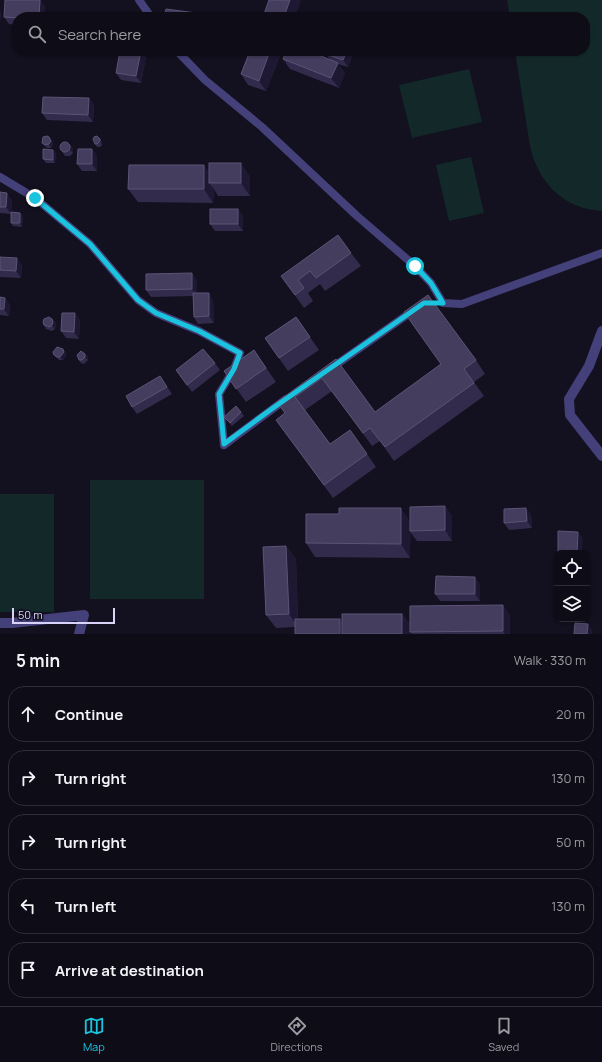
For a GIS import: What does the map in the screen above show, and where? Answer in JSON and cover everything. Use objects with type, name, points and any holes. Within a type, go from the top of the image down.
[{"type":"street","points":[[602,331],[589,366],[569,399],[570,415],[602,456]]},
{"type":"street","points":[[0,623],[84,615],[79,634]]},
{"type":"lane","points":[[139,0],[147,12]]},
{"type":"lane","points":[[183,56],[205,80],[262,127],[357,216],[415,266],[431,283],[443,303]]},
{"type":"lane","points":[[0,177],[35,198],[90,244],[138,300],[156,313],[199,331],[240,353],[234,369],[219,394],[224,444],[293,394]]},
{"type":"lane","points":[[326,371],[427,303],[462,304],[602,253]]},
{"type":"green space","points":[[507,0],[602,0],[602,211],[575,205],[564,199],[554,191],[539,171],[530,146],[516,56],[590,56],[590,12],[509,12]]},
{"type":"green space","points":[[469,69],[482,122],[412,138],[399,85]]},
{"type":"green space","points":[[471,157],[484,213],[449,221],[436,165]]},
{"type":"green space","points":[[90,480],[204,480],[204,599],[90,599]]},
{"type":"green space","points":[[0,494],[54,494],[54,612],[0,612]]},
{"type":"building","points":[[5,0],[40,0],[39,12],[12,12],[12,18],[4,17]]},
{"type":"building","points":[[269,0],[290,0],[286,12],[265,12]]},
{"type":"building","points":[[166,9],[189,12],[165,12]]},
{"type":"building","points":[[119,56],[140,56],[136,76],[116,73]]},
{"type":"building","points":[[248,56],[268,56],[259,81],[241,74]]},
{"type":"building","points":[[284,56],[321,56],[338,63],[331,78],[283,59]]},
{"type":"building","points":[[332,56],[345,56],[343,60]]},
{"type":"building","points":[[43,97],[89,98],[88,115],[42,113]]},
{"type":"building","points":[[47,136],[51,141],[49,144],[45,145],[42,143],[43,137]]},
{"type":"building","points":[[97,136],[100,141],[95,144],[93,139]]},
{"type":"building","points":[[63,142],[67,142],[69,143],[69,151],[63,152],[60,149],[60,145]]},
{"type":"building","points":[[43,149],[53,150],[53,160],[43,159]]},
{"type":"building","points":[[78,149],[92,149],[92,164],[77,164]]},
{"type":"building","points":[[209,163],[241,163],[241,183],[209,183]]},
{"type":"building","points":[[129,165],[204,165],[204,189],[128,189]]},
{"type":"building","points":[[0,192],[7,193],[6,207],[0,207]]},
{"type":"building","points":[[210,209],[238,209],[238,224],[210,224]]},
{"type":"building","points":[[11,212],[20,213],[20,223],[11,223]]},
{"type":"building","points":[[338,235],[351,253],[316,278],[310,271],[298,280],[304,288],[295,295],[281,276]]},
{"type":"building","points":[[0,257],[17,258],[16,271],[0,270]]},
{"type":"building","points":[[192,273],[192,289],[146,290],[146,274]]},
{"type":"building","points":[[193,293],[209,293],[209,316],[194,317]]},
{"type":"building","points":[[428,295],[476,360],[464,369],[474,383],[385,447],[370,428],[363,433],[322,378],[295,397],[330,444],[350,430],[367,454],[324,485],[276,420],[285,413],[277,402],[336,359],[375,412],[441,364],[404,312]]},
{"type":"building","points":[[0,297],[5,298],[4,309],[0,309]]},
{"type":"building","points":[[62,313],[75,313],[74,332],[61,331]]},
{"type":"building","points":[[49,317],[53,322],[50,327],[44,325],[43,322],[44,319]]},
{"type":"building","points":[[296,317],[310,337],[279,358],[265,338]]},
{"type":"building","points":[[57,347],[63,349],[64,352],[60,357],[54,355],[53,352]]},
{"type":"building","points":[[203,349],[215,363],[187,385],[176,370]]},
{"type":"building","points":[[254,350],[266,368],[236,389],[224,371]]},
{"type":"building","points":[[81,351],[85,354],[85,357],[82,360],[79,360],[77,355]]},
{"type":"building","points":[[160,376],[167,387],[132,407],[126,396]]},
{"type":"building","points":[[236,406],[241,412],[230,423],[224,417]]},
{"type":"building","points":[[445,506],[445,530],[410,531],[410,507]]},
{"type":"building","points":[[339,508],[401,508],[401,544],[306,543],[306,514],[339,514]]},
{"type":"building","points":[[526,508],[527,521],[504,523],[504,509]]},
{"type":"building","points":[[558,531],[578,532],[577,550],[558,550]]},
{"type":"building","points":[[286,546],[289,614],[266,615],[263,547]]},
{"type":"building","points":[[436,576],[475,577],[475,594],[435,594]]},
{"type":"building","points":[[503,605],[503,631],[410,632],[410,606]]},
{"type":"building","points":[[342,614],[402,614],[402,634],[342,634]]},
{"type":"building","points":[[295,619],[340,619],[340,634],[295,634]]},
{"type":"building","points":[[575,623],[588,624],[587,634],[574,634]]},
{"type":"route","points":[[35,198],[90,244],[138,300],[156,313],[199,331],[240,353],[234,369],[219,394],[224,444],[424,303],[443,303],[431,283],[415,266]]}]
